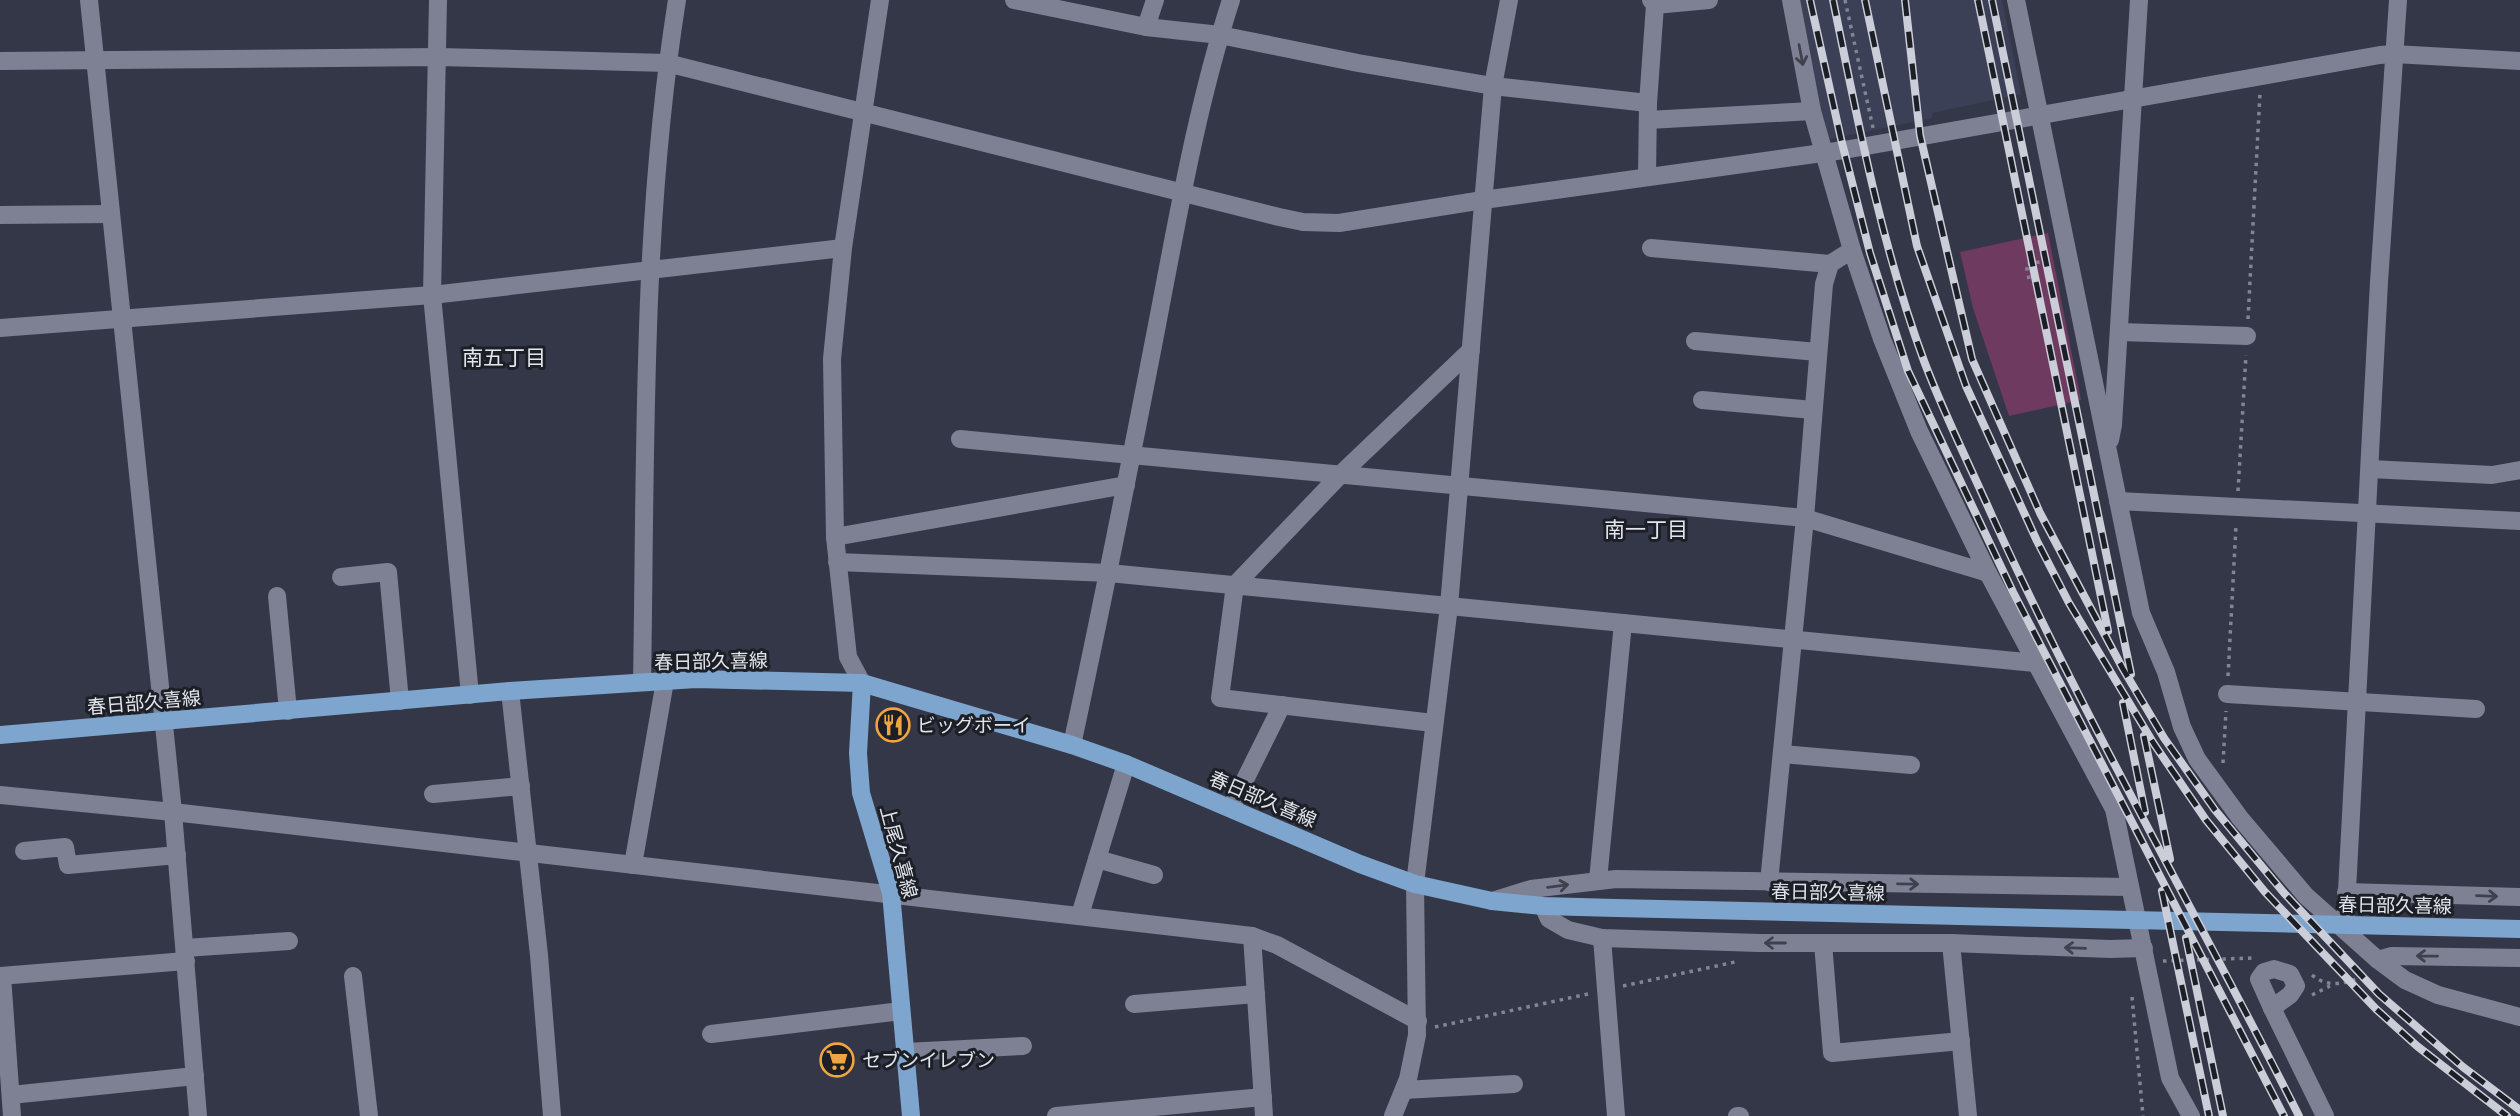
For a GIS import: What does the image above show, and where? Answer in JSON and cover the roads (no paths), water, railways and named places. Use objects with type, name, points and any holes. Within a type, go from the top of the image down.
[{"type":"main road","name":"春日部久喜線","points":[[0,735],[642,682],[696,679],[862,683],[1072,745],[1126,764],[1360,864],[1415,884],[1492,901],[1543,906],[2520,929]]},
{"type":"main road","name":"上尾久喜線","points":[[862,683],[858,753],[861,793],[891,894],[911,1116]]},
{"type":"street","points":[[89,0],[173,812],[198,1116]]},
{"type":"street","points":[[439,0],[432,295],[470,695]]},
{"type":"street","points":[[642,682],[650,271],[667,63],[677,0]]},
{"type":"street","points":[[1014,0],[1146,27],[1220,35],[1358,63],[1648,112],[1812,110]]},
{"type":"street","points":[[1146,27],[1156,0]]},
{"type":"street","points":[[1072,745],[1109,573],[1182,194],[1231,0]]},
{"type":"street","points":[[1393,1116],[1404,1090],[1417,1035],[1415,884],[1449,606],[1493,86],[1509,0]]},
{"type":"street","points":[[1647,176],[1653,3],[1709,0]]},
{"type":"street","points":[[1791,0],[1823,153],[1882,339],[1919,431],[1988,573],[2114,809],[2169,1078],[2191,1116]]},
{"type":"street","points":[[2016,0],[2144,621],[2166,672],[2182,727],[2197,758],[2221,793],[2306,896],[2378,960],[2405,979],[2438,995],[2520,1017]]},
{"type":"street","points":[[2108,450],[2113,425],[2139,0]]},
{"type":"street","points":[[2345,929],[2398,0]]},
{"type":"street","points":[[862,683],[848,657],[837,562],[832,359],[843,248],[876,1]]},
{"type":"street","points":[[0,61],[439,57],[667,63],[1182,194],[1303,222],[1339,223],[1647,176],[1823,153],[2394,54],[2520,61]]},
{"type":"street","points":[[0,215],[111,214]]},
{"type":"street","points":[[0,328],[432,295],[843,248]]},
{"type":"street","points":[[1651,248],[1830,264],[1852,250]]},
{"type":"street","points":[[1769,882],[1805,518],[1824,284],[1830,264]]},
{"type":"street","points":[[2119,332],[2247,336]]},
{"type":"street","points":[[1695,341],[1818,352]]},
{"type":"street","points":[[1433,723],[1220,698],[1235,585],[1342,473],[1471,350]]},
{"type":"street","points":[[1702,400],[1813,410]]},
{"type":"street","points":[[960,439],[1805,518],[1988,573]]},
{"type":"street","points":[[2370,469],[2492,475],[2520,470]]},
{"type":"street","points":[[835,537],[1126,485]]},
{"type":"street","points":[[2118,501],[2520,521]]},
{"type":"street","points":[[837,562],[1109,573],[2035,663]]},
{"type":"street","points":[[341,577],[388,572],[400,701]]},
{"type":"street","points":[[278,596],[288,711]]},
{"type":"street","points":[[1598,880],[1623,623]]},
{"type":"street","points":[[634,865],[665,681]]},
{"type":"street","points":[[510,691],[552,1116]]},
{"type":"street","points":[[2227,694],[2476,709]]},
{"type":"street","points":[[1231,808],[1282,705]]},
{"type":"street","points":[[1782,754],[1911,765]]},
{"type":"street","points":[[1080,915],[1126,764]]},
{"type":"street","points":[[433,794],[520,786]]},
{"type":"street","points":[[0,795],[173,812],[1252,936],[1277,945],[1418,1021]]},
{"type":"street","points":[[24,851],[65,847],[68,866],[177,855]]},
{"type":"street","points":[[1097,859],[1154,875]]},
{"type":"street","points":[[1492,901],[1531,889],[1598,880],[2129,887]]},
{"type":"street","points":[[2346,892],[2520,897]]},
{"type":"street","points":[[1543,906],[1549,919],[1568,930],[1602,937],[2144,948]]},
{"type":"street","points":[[1252,936],[1264,1116]]},
{"type":"street","points":[[1602,937],[1616,1116]]},
{"type":"street","points":[[12,1116],[1,976],[289,941]]},
{"type":"street","points":[[1823,943],[1832,1053],[1961,1041]]},
{"type":"street","points":[[1951,943],[1968,1116]]},
{"type":"street","points":[[2378,960],[2392,956],[2520,958]]},
{"type":"street","points":[[354,976],[369,1116]]},
{"type":"street","points":[[1134,1004],[1256,994]]},
{"type":"street","points":[[2272,1008],[2325,1116]]},
{"type":"street","points":[[711,1034],[901,1011]]},
{"type":"street","points":[[905,1052],[1023,1045]]},
{"type":"street","points":[[11,1095],[195,1076]]},
{"type":"street","points":[[1404,1090],[1514,1084]]},
{"type":"street","points":[[1056,1116],[1263,1097]]},
{"type":"railway","points":[[1810,0],[1870,253],[1908,371],[2013,592],[2284,1116]]},
{"type":"railway","points":[[1833,0],[1883,228],[1909,317],[1940,401],[2066,669],[2299,1116]]},
{"type":"railway","points":[[1865,0],[1917,246],[1966,386],[2037,541],[2069,603],[2154,744],[2206,820],[2265,892],[2376,1009],[2417,1046],[2507,1116]]},
{"type":"railway","points":[[1905,0],[1920,135],[1972,359],[2040,513],[2123,669],[2164,738],[2215,810],[2284,893],[2379,994],[2463,1067],[2520,1110]]},
{"type":"railway","points":[[1978,0],[2108,631]]},
{"type":"railway","points":[[1992,0],[2131,674]]},
{"type":"railway","points":[[2123,703],[2145,812]]},
{"type":"railway","points":[[2144,736],[2170,859]]},
{"type":"railway","points":[[2162,891],[2209,1116]]},
{"type":"railway","points":[[2186,938],[2223,1116]]},
{"type":"place","name":"ビッグボーイ","points":[[893,725]]},
{"type":"place","name":"セブンイレブン","points":[[837,1060]]},
{"type":"district","name":"南五丁目","points":[[504,357]]},
{"type":"district","name":"南一丁目","points":[[1646,529]]}]
